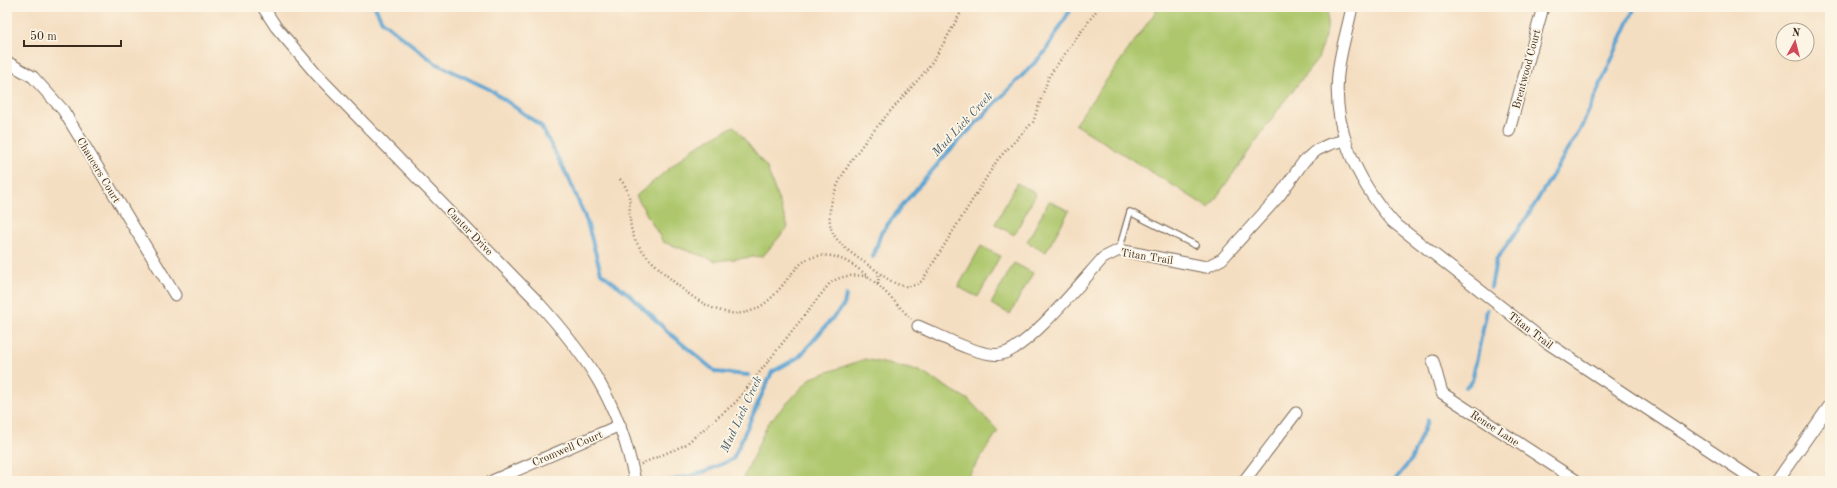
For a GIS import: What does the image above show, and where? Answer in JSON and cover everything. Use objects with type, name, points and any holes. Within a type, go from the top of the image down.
[{"type":"street","name":"Canter Drive","points":[[263,7],[276,27],[317,75],[562,328],[585,358],[601,384],[620,426],[635,481]]},
{"type":"street","name":"Titan Trail","points":[[1352,7],[1338,77],[1337,105],[1345,140],[1365,186],[1378,205],[1393,222],[1546,342],[1756,481]]},
{"type":"street","name":"Brentwood Court","points":[[1509,131],[1543,7]]},
{"type":"street","name":"Chaucers Court","points":[[7,62],[33,77],[63,110],[175,295]]},
{"type":"street","name":"Titan Trail","points":[[918,326],[972,349],[1000,355],[1013,351],[1029,339],[1102,258],[1118,250],[1206,267],[1222,259],[1279,196],[1304,161],[1317,150],[1330,144],[1345,140]]},
{"type":"street","name":"Renee Lane","points":[[1433,361],[1442,393],[1577,481]]},
{"type":"street","points":[[1777,481],[1830,405]]},
{"type":"street","points":[[1244,481],[1296,413]]},
{"type":"street","name":"Cromwell Court","points":[[492,481],[620,426]]},
{"type":"lane","points":[[1118,250],[1130,212],[1195,245]]},
{"type":"path","points":[[964,7],[945,42],[928,68],[858,151],[843,172],[832,198],[829,215],[831,229],[848,250],[879,273],[900,286],[908,288],[915,286],[922,281],[998,159],[1033,122],[1049,76],[1099,7]]},
{"type":"path","points":[[620,179],[627,188],[630,196],[630,227],[634,240],[642,250],[688,294],[720,311],[738,314],[752,311],[764,305],[804,260],[818,256],[832,256],[847,261],[878,284],[918,326]]},
{"type":"path","points":[[878,284],[879,273]]},
{"type":"path","points":[[632,467],[685,445],[736,402],[830,283],[840,277],[853,275],[867,276]]},
{"type":"green space","points":[[1159,7],[1328,7],[1327,29],[1318,59],[1282,104],[1209,208],[1075,124]]},
{"type":"green space","points":[[734,126],[767,168],[788,227],[763,256],[716,261],[663,242],[636,196],[695,147]]},
{"type":"green space","points":[[1017,183],[1036,194],[1014,235],[995,224]]},
{"type":"green space","points":[[1049,201],[1069,211],[1046,252],[1027,242]]},
{"type":"green space","points":[[981,246],[1000,256],[978,297],[958,287]]},
{"type":"green space","points":[[1014,263],[1033,273],[1010,314],[991,304]]},
{"type":"green space","points":[[865,359],[919,371],[969,400],[998,431],[965,481],[749,481],[744,477],[768,423],[811,378]]},
{"type":"waterway","points":[[375,7],[382,21],[435,63],[491,90],[541,126],[570,181],[587,222],[601,273],[630,295],[668,332],[716,372],[748,375]]},
{"type":"waterway","name":"Mud Lick Creek","points":[[873,257],[881,233],[905,202],[949,151],[1045,52],[1072,7]]},
{"type":"waterway","points":[[1491,287],[1496,260],[1527,217],[1581,128],[1635,7]]},
{"type":"waterway","name":"Mud Lick Creek","points":[[669,481],[704,472],[733,459],[772,372],[799,357],[844,305],[846,295]]},
{"type":"waterway","points":[[1466,387],[1472,381],[1487,310]]},
{"type":"waterway","points":[[1394,481],[1411,460],[1428,420]]}]
